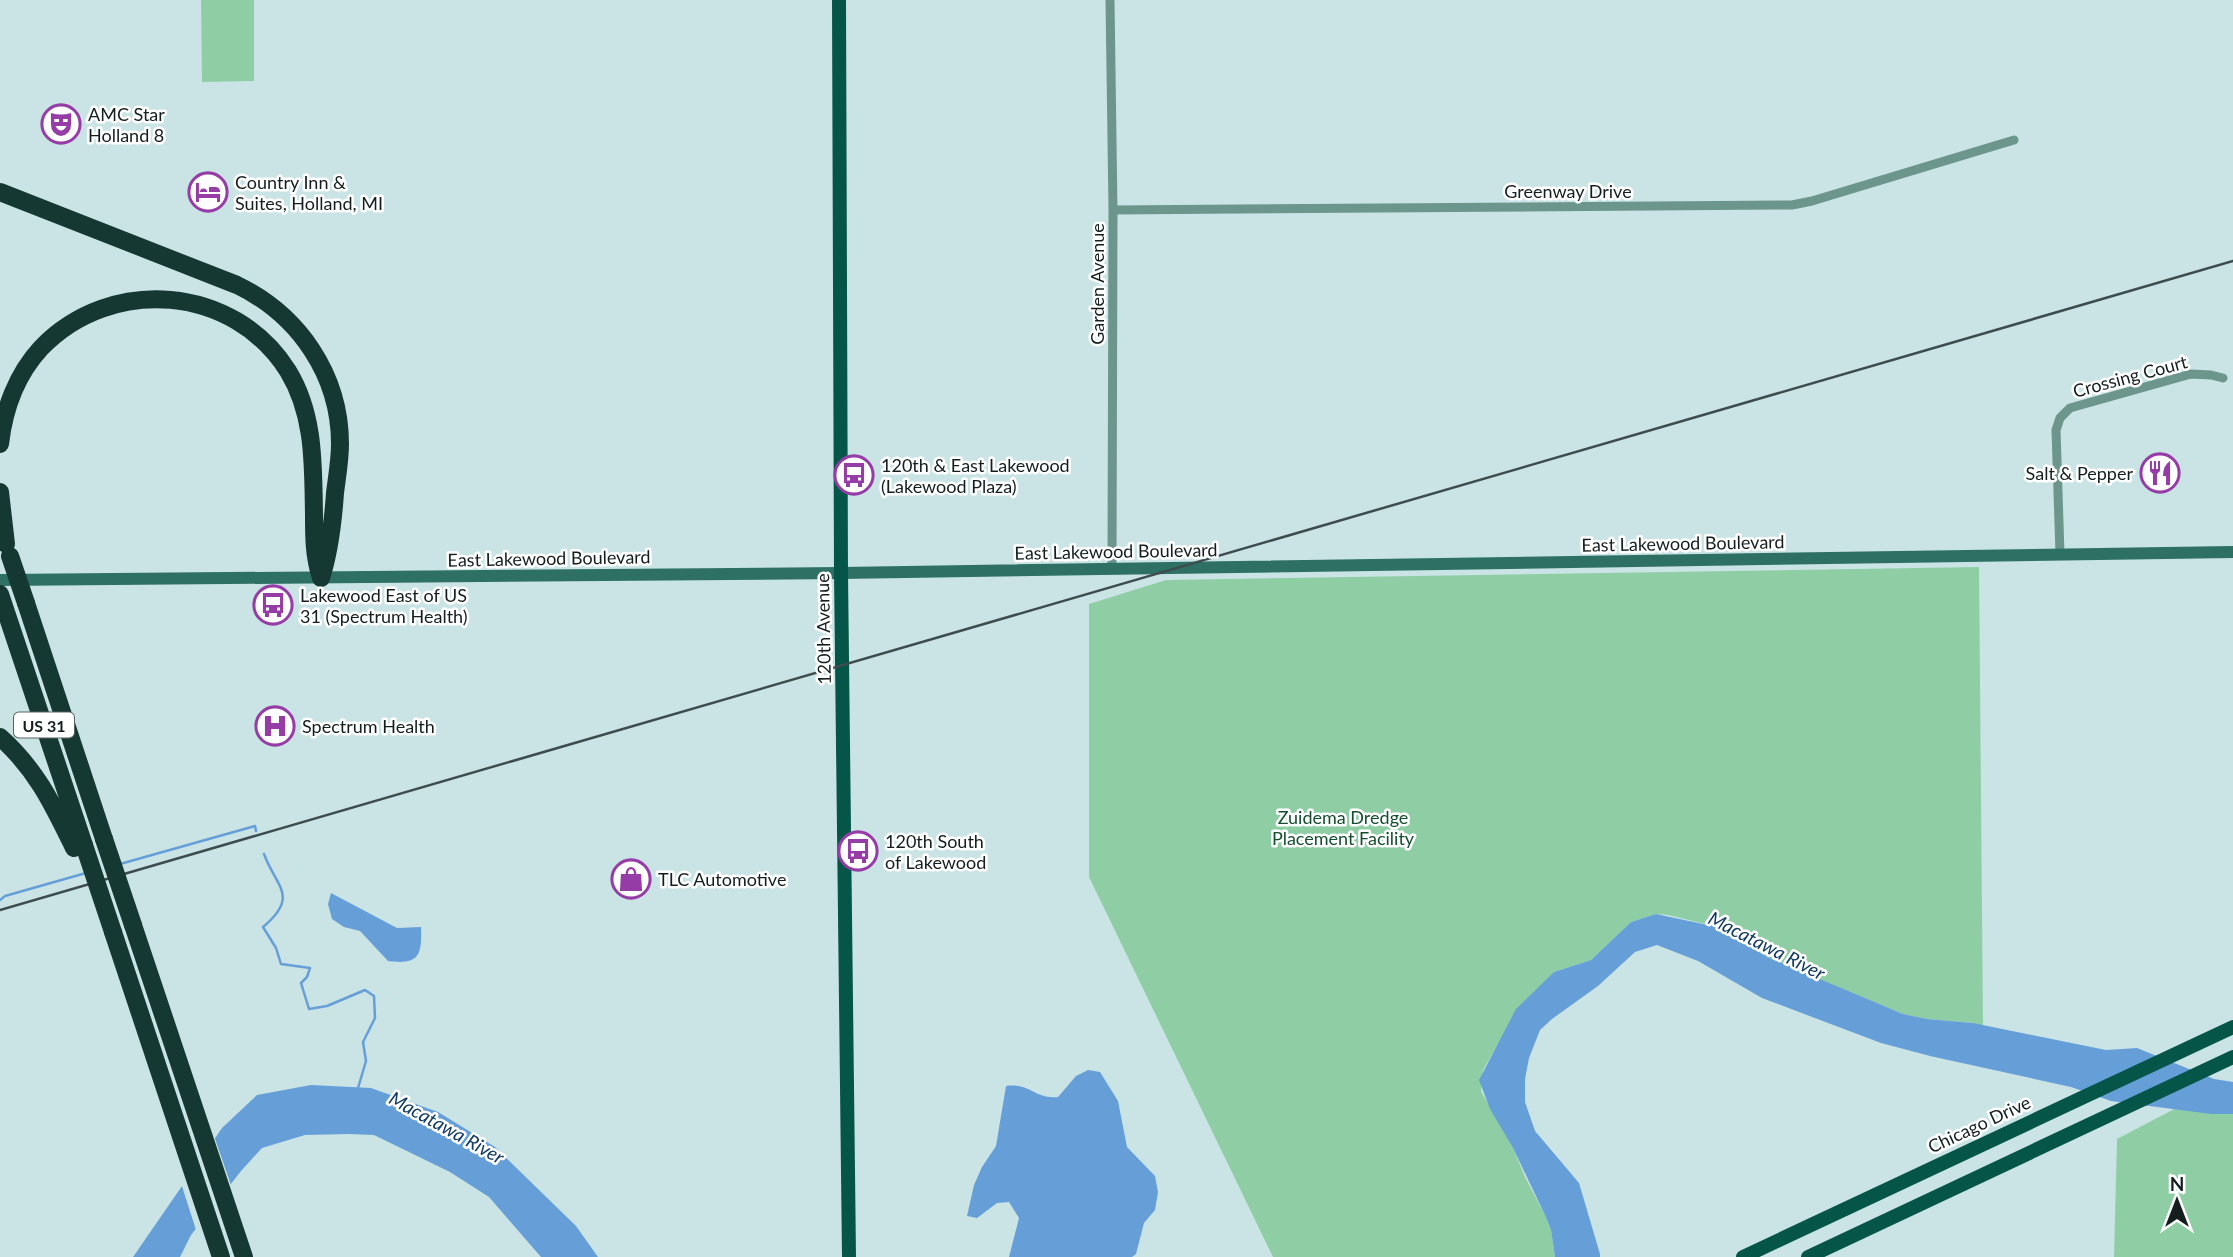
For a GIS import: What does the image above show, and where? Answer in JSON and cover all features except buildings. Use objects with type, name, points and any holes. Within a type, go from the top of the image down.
[{"type":"highway","points":[[0,192],[237,285],[271,305],[300,333],[316,355],[327,379],[336,406],[339,432],[332,529],[328,558],[321,578]]},
{"type":"highway","points":[[0,444],[5,417],[22,375],[41,349],[80,318],[107,306],[138,299],[186,301],[219,311],[247,326],[270,347],[288,372],[301,398],[312,439],[314,558],[321,578]]},
{"type":"highway","points":[[0,492],[8,550]]},
{"type":"highway","name":"US 31","points":[[0,526],[244,1257]]},
{"type":"highway","name":"US 31","points":[[2,599],[79,847],[107,913],[219,1250]]},
{"type":"highway","points":[[0,737],[41,782],[79,847]]},
{"type":"main road","name":"120th Avenue","points":[[839,0],[841,573],[849,1257]]},
{"type":"main road","name":"East Lakewood Boulevard","points":[[0,580],[841,573],[2233,552]]},
{"type":"main road","name":"Chicago Drive","points":[[1745,1257],[2233,1027]]},
{"type":"main road","points":[[1808,1257],[2233,1057]]},
{"type":"street","name":"Garden Avenue","points":[[1110,0],[1113,210],[1112,568]]},
{"type":"street","name":"Greenway Drive","points":[[1113,210],[1792,205],[2014,140]]},
{"type":"street","name":"Crossing Court","points":[[2060,554],[2056,430],[2064,413],[2070,408],[2191,374],[2211,374],[2223,378]]},
{"type":"green space","points":[[201,0],[254,0],[254,81],[202,82]]},
{"type":"green space","name":"Zuidema Dredge Placement Facility","points":[[1979,567],[1983,1027],[1973,1023],[1903,1014],[1770,959],[1722,928],[1656,914],[1631,922],[1591,960],[1554,972],[1506,1030],[1483,1070],[1481,1091],[1513,1148],[1545,1215],[1551,1230],[1555,1257],[1273,1257],[1089,877],[1089,604],[1166,580]]},
{"type":"green space","points":[[2201,1095],[2233,1095],[2233,1257],[2114,1257],[2117,1139]]},
{"type":"water","points":[[331,893],[397,928],[421,927],[419,952],[412,960],[388,961],[360,931],[344,927],[332,919],[328,904]]},
{"type":"water","points":[[1656,914],[1722,928],[1767,957],[1903,1014],[1973,1023],[2106,1050],[2137,1048],[2214,1079],[2233,1082],[2233,1114],[2211,1114],[2111,1101],[2071,1087],[1881,1043],[1762,998],[1698,961],[1657,945],[1635,952],[1598,986],[1552,1019],[1540,1030],[1529,1058],[1525,1102],[1535,1131],[1579,1183],[1600,1254],[1600,1257],[1555,1257],[1551,1230],[1545,1215],[1513,1148],[1490,1109],[1479,1080],[1516,1009],[1554,972],[1591,960],[1631,922]]},
{"type":"water","points":[[1088,1070],[1100,1072],[1118,1101],[1127,1147],[1155,1176],[1158,1192],[1155,1210],[1144,1223],[1136,1254],[1132,1257],[1009,1257],[1019,1218],[1009,1202],[997,1203],[977,1218],[967,1216],[974,1185],[996,1146],[1006,1086],[1022,1087],[1043,1096],[1058,1097],[1076,1076]]},
{"type":"water","name":"Macatawa River","points":[[311,1085],[371,1088],[438,1112],[495,1147],[576,1226],[598,1257],[541,1257],[489,1197],[450,1172],[374,1135],[349,1134],[305,1135],[262,1148],[191,1235],[180,1257],[133,1257],[222,1128],[257,1095]]},
{"type":"pier","points":[[213,1133],[232,1188],[197,1233],[180,1180]]},
{"type":"waterway","points":[[120,864],[255,826],[256,831]]},
{"type":"waterway","points":[[264,854],[279,883],[283,899],[274,916],[263,927],[276,948],[281,964],[310,968],[301,983],[309,1009],[327,1006],[365,990],[374,996],[375,1018],[363,1042],[366,1061],[359,1091]]},
{"type":"waterway","points":[[0,900],[5,896],[86,873]]},
{"type":"railway","points":[[0,910],[2233,261]]},
{"type":"place","name":"AMC Star Holland 8","points":[[61,124]]},
{"type":"place","name":"Country Inn & Suites, Holland, MI","points":[[208,192]]},
{"type":"place","name":"Salt & Pepper","points":[[2160,473]]},
{"type":"place","name":"120th & East Lakewood (Lakewood Plaza)","points":[[854,475]]},
{"type":"place","name":"Lakewood East of US 31 (Spectrum Health)","points":[[273,605]]},
{"type":"place","name":"Spectrum Health","points":[[275,726]]},
{"type":"place","name":"120th South of Lakewood","points":[[858,851]]},
{"type":"place","name":"TLC Automotive","points":[[631,879]]}]
